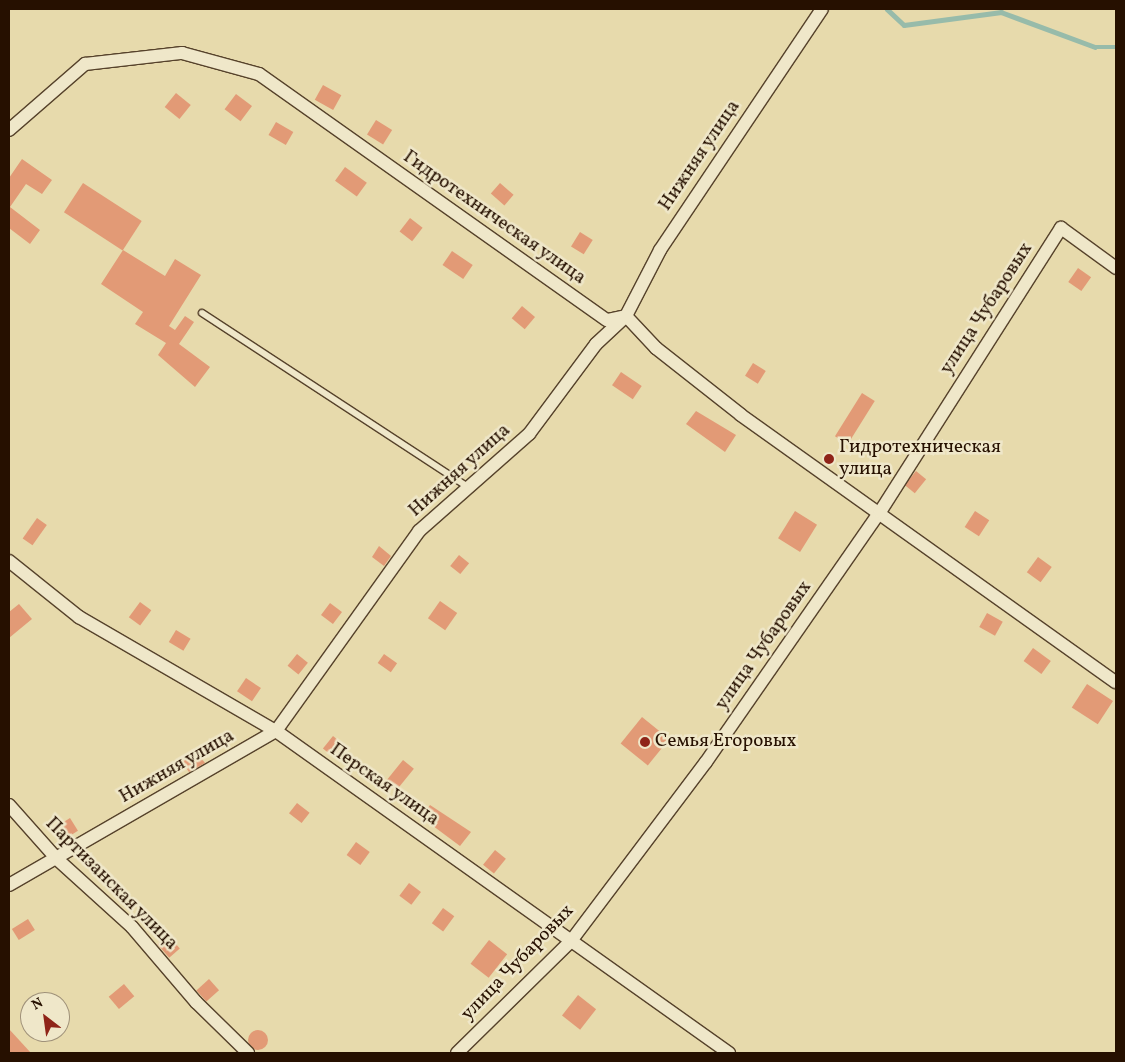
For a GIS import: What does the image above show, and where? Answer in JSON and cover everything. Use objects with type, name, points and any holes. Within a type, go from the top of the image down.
[{"type":"street","name":"Нижняя улица","points":[[9,885],[276,731],[419,531],[529,434],[596,344],[626,316],[660,250],[822,9]]},
{"type":"street","name":"Гидротехническая улица","points":[[9,130],[84,64],[182,53],[258,74],[606,320],[626,316]]},
{"type":"street","name":"улица Чубаровых","points":[[457,1053],[570,941],[706,762],[880,512],[1061,228],[1116,268]]},
{"type":"street","points":[[626,316],[656,348],[740,415],[880,512],[1116,682]]},
{"type":"street","name":"Перская улица","points":[[9,561],[79,617],[276,731],[729,1053]]},
{"type":"street","name":"Партизанская улица","points":[[9,805],[57,859],[132,927],[196,1002],[248,1053]]},
{"type":"lane","points":[[202,313],[468,487]]},
{"type":"building","points":[[323,85],[341,95],[333,110],[315,100]]},
{"type":"building","points":[[176,93],[191,105],[179,119],[165,107]]},
{"type":"building","points":[[236,94],[252,106],[241,121],[225,109]]},
{"type":"building","points":[[376,120],[392,130],[383,144],[367,134]]},
{"type":"building","points":[[276,122],[293,132],[286,145],[268,135]]},
{"type":"building","points":[[22,159],[52,180],[42,194],[26,184],[10,207],[40,230],[30,244],[9,228],[9,178]]},
{"type":"building","points":[[345,167],[367,183],[357,197],[335,181]]},
{"type":"building","points":[[83,183],[142,221],[123,250],[64,212]]},
{"type":"building","points":[[500,183],[514,195],[504,205],[491,194]]},
{"type":"building","points":[[410,218],[423,228],[412,241],[400,231]]},
{"type":"building","points":[[580,232],[593,240],[584,254],[571,246]]},
{"type":"building","points":[[123,250],[165,276],[175,259],[201,275],[169,326],[175,330],[185,316],[194,322],[179,344],[210,367],[195,387],[158,355],[166,343],[135,324],[143,312],[101,284]]},
{"type":"building","points":[[452,251],[473,265],[463,279],[442,265]]},
{"type":"building","points":[[1078,268],[1091,277],[1081,291],[1068,282]]},
{"type":"building","points":[[522,306],[535,317],[525,329],[512,318]]},
{"type":"building","points":[[753,363],[766,371],[758,384],[745,376]]},
{"type":"building","points":[[621,372],[642,386],[633,399],[612,385]]},
{"type":"building","points":[[862,393],[875,401],[848,444],[835,436]]},
{"type":"building","points":[[696,411],[736,435],[725,452],[686,424]]},
{"type":"building","points":[[916,471],[926,479],[915,493],[905,485]]},
{"type":"building","points":[[795,511],[817,525],[800,552],[778,538]]},
{"type":"building","points":[[975,511],[989,520],[979,536],[965,527]]},
{"type":"building","points":[[37,518],[47,525],[32,545],[23,538]]},
{"type":"building","points":[[379,546],[391,556],[384,566],[372,557]]},
{"type":"building","points":[[459,555],[469,563],[460,574],[450,566]]},
{"type":"building","points":[[1038,557],[1052,567],[1041,582],[1027,572]]},
{"type":"building","points":[[440,601],[457,613],[445,630],[428,618]]},
{"type":"building","points":[[140,602],[151,610],[140,626],[129,617]]},
{"type":"building","points":[[330,603],[342,612],[333,624],[321,615]]},
{"type":"building","points":[[19,604],[32,619],[9,638],[9,612]]},
{"type":"building","points":[[987,613],[1003,622],[995,636],[979,627]]},
{"type":"building","points":[[176,630],[191,639],[183,651],[169,642]]},
{"type":"building","points":[[1033,648],[1051,661],[1041,674],[1024,661]]},
{"type":"building","points":[[297,654],[308,663],[298,674],[288,666]]},
{"type":"building","points":[[384,654],[397,663],[391,672],[378,663]]},
{"type":"building","points":[[246,678],[261,688],[252,701],[237,691]]},
{"type":"building","points":[[1087,684],[1113,701],[1098,724],[1072,707]]},
{"type":"building","name":"Семья Егоровых","points":[[642,717],[669,739],[648,765],[621,743]]},
{"type":"building","points":[[333,736],[343,744],[333,757],[323,748]]},
{"type":"building","points":[[195,750],[205,763],[189,772],[181,761]]},
{"type":"building","points":[[403,760],[414,769],[396,791],[385,782]]},
{"type":"building","points":[[297,803],[310,813],[302,823],[289,813]]},
{"type":"building","points":[[430,805],[471,832],[460,846],[421,817]]},
{"type":"building","points":[[70,818],[78,831],[59,842],[51,830]]},
{"type":"building","points":[[356,842],[370,852],[360,865],[347,855]]},
{"type":"building","points":[[495,850],[506,859],[494,874],[483,865]]},
{"type":"building","points":[[409,883],[421,892],[411,905],[399,896]]},
{"type":"building","points":[[443,908],[454,916],[443,932],[432,923]]},
{"type":"building","points":[[28,919],[35,930],[19,940],[12,929]]},
{"type":"building","points":[[168,935],[180,949],[169,958],[157,944]]},
{"type":"building","points":[[489,940],[507,954],[489,978],[471,964]]},
{"type":"building","points":[[209,979],[219,990],[206,1002],[196,990]]},
{"type":"building","points":[[124,984],[134,996],[119,1009],[109,997]]},
{"type":"building","points":[[578,995],[596,1009],[580,1030],[562,1015]]},
{"type":"building","points":[[9,1029],[31,1053],[9,1053]]},
{"type":"building","points":[[258,1030],[265,1033],[268,1040],[265,1047],[258,1050],[251,1047],[248,1040],[251,1033]]},
{"type":"waterway","points":[[887,9],[904,25],[1001,12],[1095,47],[1116,47]]},
{"type":"place","name":"Гидротехническая улица","points":[[829,459]]},
{"type":"place","name":"Семья Егоровых","points":[[645,742]]}]
